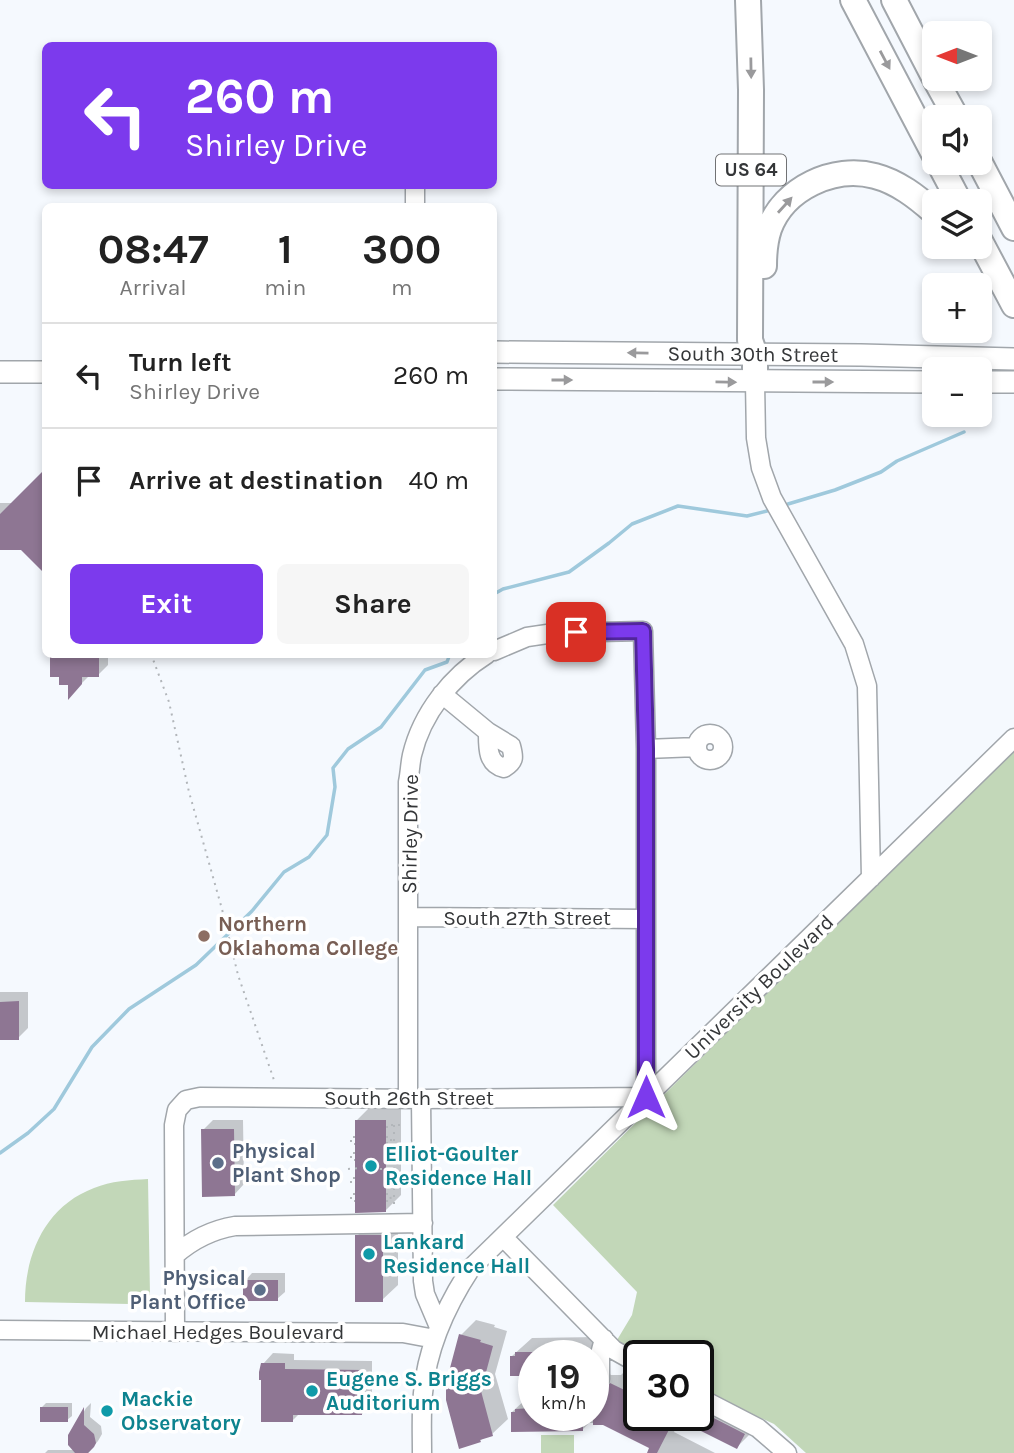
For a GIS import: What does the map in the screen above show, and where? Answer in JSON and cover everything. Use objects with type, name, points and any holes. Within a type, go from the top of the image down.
[{"type":"highway","name":"US 64","points":[[748,0],[751,90],[750,340],[755,355]]},
{"type":"highway","points":[[853,0],[922,131]]},
{"type":"highway","points":[[894,0],[922,53]]},
{"type":"highway","points":[[755,382],[755,355],[763,341],[765,241],[774,218],[793,196],[830,175],[860,173],[892,182],[922,203]]},
{"type":"highway","points":[[986,175],[1014,228]]},
{"type":"highway","points":[[980,259],[999,276]]},
{"type":"highway","points":[[990,259],[1014,305]]},
{"type":"main road","name":"South 30th Street","points":[[497,352],[1014,359]]},
{"type":"main road","points":[[0,372],[42,372]]},
{"type":"main road","name":"South 30th Street","points":[[497,379],[922,382]]},
{"type":"main road","points":[[992,382],[1014,382]]},
{"type":"street","points":[[755,382],[756,438],[761,468],[772,498],[854,644],[867,686],[871,878]]},
{"type":"street","points":[[497,650],[527,637],[554,633],[643,631],[646,749],[646,1097]]},
{"type":"street","name":"Shirley Drive","points":[[437,1333],[425,1294],[414,1099],[408,917],[408,782],[412,753],[424,722],[442,694],[469,666],[481,658]]},
{"type":"street","points":[[442,694],[488,732]]},
{"type":"street","name":"University Boulevard","points":[[422,1453],[425,1379],[437,1333],[454,1294],[471,1268],[1014,738]]},
{"type":"street","points":[[646,749],[697,747]]},
{"type":"street","name":"South 27th Street","points":[[408,917],[645,919]]},
{"type":"street","name":"South 26th Street","points":[[175,1255],[174,1125],[177,1110],[186,1100],[200,1097],[646,1097]]},
{"type":"street","points":[[175,1332],[175,1255],[203,1235],[220,1228],[235,1226],[423,1223]]},
{"type":"street","points":[[503,1237],[614,1350],[623,1355]]},
{"type":"street","name":"Michael Hedges Boulevard","points":[[0,1331],[437,1333]]},
{"type":"street","points":[[714,1405],[758,1428],[787,1453]]},
{"type":"path","points":[[152,658],[169,702],[189,792],[231,949],[280,1098]]},
{"type":"path","points":[[394,1125],[394,1213]]},
{"type":"path","points":[[386,1127],[400,1125]]},
{"type":"path","points":[[355,1137],[349,1140],[355,1143]]},
{"type":"path","points":[[386,1137],[391,1137],[392,1140]]},
{"type":"path","points":[[386,1143],[391,1143],[392,1140]]},
{"type":"path","points":[[355,1153],[351,1153],[349,1157],[355,1160]]},
{"type":"path","points":[[386,1153],[390,1153],[392,1157]]},
{"type":"path","points":[[386,1160],[391,1160],[392,1157]]},
{"type":"path","points":[[348,1168],[362,1168]]},
{"type":"path","points":[[380,1168],[401,1168]]},
{"type":"path","points":[[355,1178],[349,1181],[355,1184]]},
{"type":"path","points":[[386,1178],[391,1178],[392,1181]]},
{"type":"path","points":[[386,1185],[391,1185],[392,1181]]},
{"type":"path","points":[[355,1194],[351,1194],[349,1198],[355,1201]]},
{"type":"path","points":[[386,1194],[392,1197]]},
{"type":"path","points":[[386,1201],[391,1201],[392,1197]]},
{"type":"green space","points":[[1014,747],[1014,1453],[806,1453],[774,1424],[714,1396],[714,1340],[623,1340],[623,1344],[617,1340],[632,1315],[637,1292],[553,1205]]},
{"type":"green space","points":[[148,1179],[150,1295],[142,1303],[25,1302],[34,1249],[51,1219],[63,1207],[77,1196],[100,1186]]},
{"type":"green space","points":[[541,1435],[574,1435],[574,1453],[541,1453]]},
{"type":"building","points":[[42,472],[42,571],[21,550],[0,550],[0,514]]},
{"type":"building","points":[[50,658],[99,658],[99,677],[82,677],[82,684],[68,700],[68,685],[59,685],[59,677],[50,677]]},
{"type":"building","points":[[19,1001],[19,1040],[0,1040],[0,1002]]},
{"type":"building","name":"Elliot-Goulter Residence Hall","points":[[355,1120],[386,1120],[386,1212],[355,1213]]},
{"type":"building","name":"Physical Plant Shop","points":[[201,1129],[234,1129],[235,1196],[202,1197]]},
{"type":"building","name":"Lankard Residence Hall","points":[[355,1235],[383,1235],[383,1302],[355,1302]]},
{"type":"building","name":"Physical Plant Office","points":[[243,1280],[278,1280],[278,1301],[243,1301]]},
{"type":"building","points":[[459,1334],[493,1346],[481,1391],[493,1436],[459,1449],[446,1400],[446,1383]]},
{"type":"building","points":[[515,1352],[518,1352],[518,1376],[510,1376],[510,1356],[515,1356]]},
{"type":"building","name":"Eugene S. Briggs Auditorium","points":[[261,1363],[285,1363],[285,1369],[363,1370],[362,1415],[293,1415],[293,1422],[261,1422]]},
{"type":"building","points":[[609,1384],[623,1389],[623,1431],[668,1431],[657,1453],[647,1453],[649,1448],[609,1428]]},
{"type":"building","points":[[40,1407],[68,1407],[68,1422],[40,1422]]},
{"type":"building","points":[[84,1407],[84,1425],[94,1434],[96,1443],[88,1453],[75,1453],[68,1445],[68,1435]]},
{"type":"building","points":[[518,1409],[518,1431],[583,1431],[511,1432],[511,1412],[515,1412]]},
{"type":"building","points":[[714,1418],[745,1434],[737,1449],[701,1431],[714,1431]]},
{"type":"waterway","points":[[788,504],[881,472],[897,461],[964,432]]},
{"type":"waterway","points":[[497,592],[569,572],[632,524],[678,506],[747,516],[767,511]]},
{"type":"waterway","points":[[0,1153],[28,1133],[54,1109],[92,1047],[129,1009],[196,965],[252,911],[284,872],[309,857],[327,835],[335,787],[333,768],[348,749],[381,727],[425,670],[447,662],[448,658]]},
{"type":"place","name":"Northern Oklahoma College","points":[[204,936]]},
{"type":"place","name":"Physical Plant Shop","points":[[218,1163]]},
{"type":"place","name":"Elliot-Goulter Residence Hall","points":[[371,1166]]},
{"type":"place","name":"Lankard Residence Hall","points":[[369,1254]]},
{"type":"place","name":"Physical Plant Office","points":[[260,1290]]},
{"type":"place","name":"Eugene S. Briggs Auditorium","points":[[312,1391]]},
{"type":"place","name":"Mackie Observatory","points":[[107,1411]]},
{"type":"route","points":[[576,632],[643,631],[646,749],[646,1097]]}]
